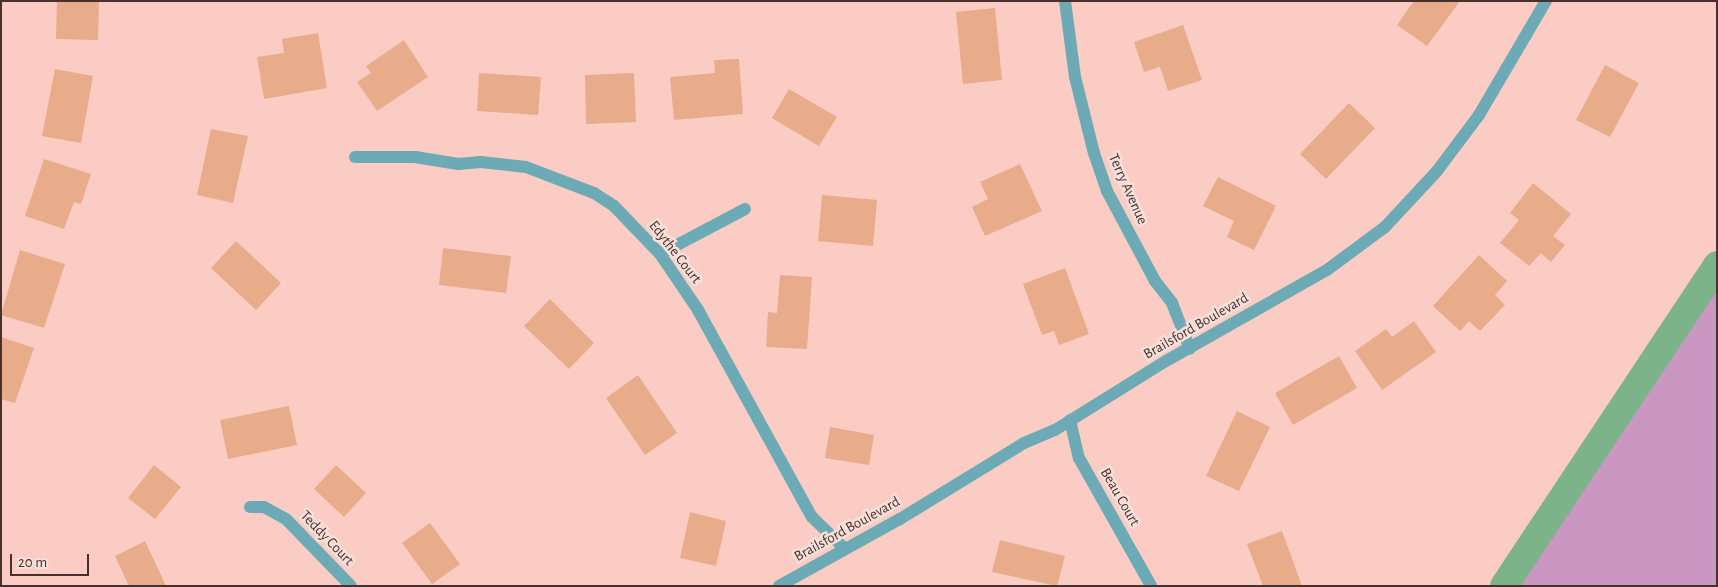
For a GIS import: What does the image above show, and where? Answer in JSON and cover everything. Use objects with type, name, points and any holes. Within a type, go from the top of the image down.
[{"type":"street","name":"Terry Avenue","points":[[1065,1],[1075,77],[1105,183],[1155,281],[1179,317],[1190,349]]},
{"type":"street","name":"Brailsford Boulevard","points":[[779,586],[1024,443],[1070,420],[1327,270],[1385,227],[1437,171],[1480,115],[1546,1]]},
{"type":"street","name":"Edythe Court","points":[[355,157],[415,157],[458,164],[481,162],[526,167],[594,193],[630,220],[660,254],[698,310],[812,517],[845,549]]},
{"type":"street","points":[[660,254],[745,209]]},
{"type":"street","name":"Beau Court","points":[[1070,420],[1079,458],[1151,586]]},
{"type":"street","name":"Teddy Court","points":[[250,506],[264,507],[286,519],[351,586]]},
{"type":"shaded area","points":[[1717,265],[1717,586],[1504,586]]},
{"type":"building","points":[[57,1],[99,1],[98,40],[56,39]]},
{"type":"building","points":[[1414,1],[1460,1],[1427,46],[1397,25]]},
{"type":"building","points":[[995,8],[1002,80],[963,84],[956,12]]},
{"type":"building","points":[[1183,25],[1202,80],[1168,91],[1160,67],[1144,72],[1134,42]]},
{"type":"building","points":[[318,33],[327,88],[264,99],[257,57],[284,53],[282,39]]},
{"type":"building","points":[[404,40],[428,77],[377,111],[357,82],[371,73],[366,66]]},
{"type":"building","points":[[739,59],[743,114],[674,120],[670,77],[715,73],[714,60]]},
{"type":"building","points":[[1605,65],[1639,83],[1610,137],[1576,120]]},
{"type":"building","points":[[55,69],[93,76],[81,143],[42,136]]},
{"type":"building","points":[[479,73],[541,77],[538,115],[477,111]]},
{"type":"building","points":[[634,73],[636,122],[586,124],[585,75]]},
{"type":"building","points":[[789,89],[837,117],[819,146],[772,118]]},
{"type":"building","points":[[1349,103],[1375,128],[1326,179],[1300,154]]},
{"type":"building","points":[[211,129],[248,136],[233,203],[197,195]]},
{"type":"building","points":[[44,159],[91,174],[81,204],[74,202],[64,229],[25,216]]},
{"type":"building","points":[[1020,164],[1042,211],[985,236],[972,207],[988,199],[980,182]]},
{"type":"building","points":[[1218,177],[1276,206],[1254,250],[1227,237],[1234,221],[1203,206]]},
{"type":"building","points":[[1533,183],[1571,214],[1553,236],[1565,245],[1551,262],[1541,253],[1529,266],[1500,243],[1519,220],[1510,213]]},
{"type":"building","points":[[822,195],[877,200],[873,246],[818,241]]},
{"type":"building","points":[[236,241],[281,283],[256,310],[211,268]]},
{"type":"building","points":[[443,248],[511,256],[506,293],[439,285]]},
{"type":"building","points":[[20,250],[65,264],[44,328],[1,315]]},
{"type":"building","points":[[1479,255],[1507,281],[1495,295],[1505,305],[1480,331],[1469,321],[1460,331],[1433,306]]},
{"type":"building","points":[[1065,268],[1089,334],[1059,345],[1054,331],[1042,335],[1023,284]]},
{"type":"building","points":[[780,275],[812,277],[807,349],[766,347],[768,312],[777,313]]},
{"type":"building","points":[[550,299],[594,343],[569,369],[524,326]]},
{"type":"building","points":[[1414,321],[1436,352],[1382,390],[1355,351],[1386,329],[1392,337]]},
{"type":"building","points":[[1,337],[34,348],[15,403],[1,399]]},
{"type":"building","points":[[1339,356],[1357,388],[1293,425],[1275,393]]},
{"type":"building","points":[[638,375],[677,433],[645,455],[606,398]]},
{"type":"building","points":[[289,406],[297,445],[228,459],[220,420]]},
{"type":"building","points":[[1237,411],[1270,427],[1239,491],[1206,476]]},
{"type":"building","points":[[830,427],[874,435],[869,465],[825,458]]},
{"type":"building","points":[[154,465],[181,487],[155,519],[128,498]]},
{"type":"building","points":[[336,465],[366,493],[344,517],[314,489]]},
{"type":"building","points":[[690,512],[726,521],[716,566],[680,558]]},
{"type":"building","points":[[430,523],[460,564],[432,584],[402,543]]},
{"type":"building","points":[[1282,531],[1302,586],[1263,586],[1247,544]]},
{"type":"building","points":[[1000,540],[1065,556],[1057,586],[992,572]]},
{"type":"building","points":[[145,541],[166,586],[129,586],[115,556]]},
{"type":"waterway","points":[[1504,586],[1717,265]]}]
